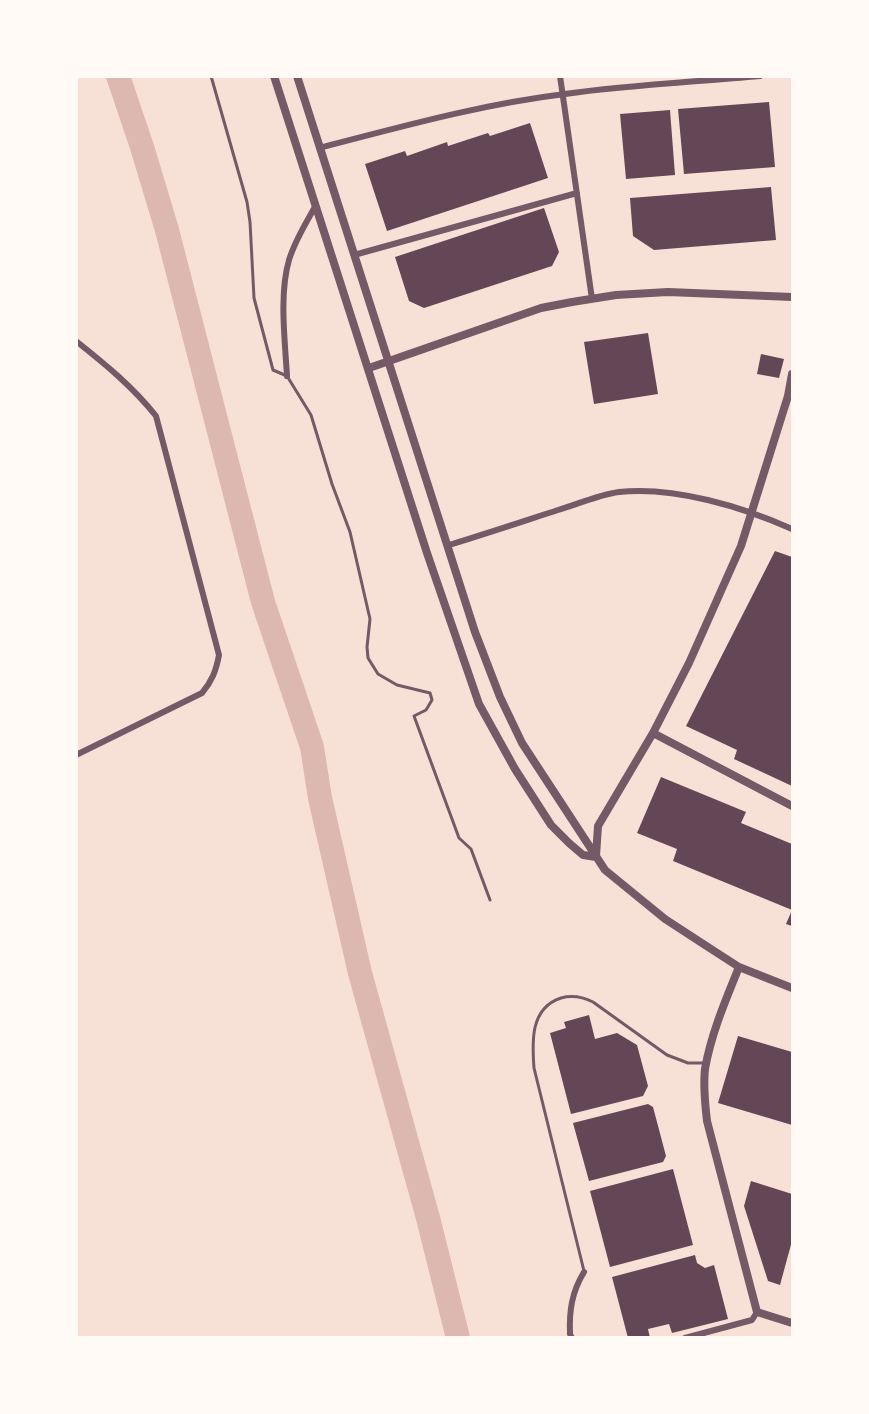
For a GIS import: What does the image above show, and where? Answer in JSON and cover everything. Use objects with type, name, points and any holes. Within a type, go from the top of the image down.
[{"type":"street","points":[[274,76],[431,563],[479,704],[515,769],[551,825],[584,855],[596,857]]},
{"type":"street","points":[[297,76],[475,632],[508,714],[532,760],[582,832],[605,870],[665,919],[739,966],[792,988]]},
{"type":"street","points":[[560,76],[592,299]]},
{"type":"street","points":[[320,148],[387,130],[495,106],[564,94],[760,76]]},
{"type":"street","points":[[354,255],[577,193]]},
{"type":"street","points":[[287,376],[284,310],[286,273],[296,242],[316,205]]},
{"type":"street","points":[[369,368],[541,309],[592,299],[668,292],[792,297]]},
{"type":"street","points":[[76,341],[141,397],[156,416],[219,655],[217,669],[211,682],[202,693],[76,755]]},
{"type":"street","points":[[596,857],[598,826],[653,733],[703,631],[741,546],[788,396],[792,374]]},
{"type":"street","points":[[449,545],[618,492],[669,493],[752,512],[792,529]]},
{"type":"street","points":[[653,733],[792,806]]},
{"type":"street","points":[[685,1338],[752,1320],[757,1312],[707,1121],[704,1096],[707,1063],[721,1013],[739,966]]},
{"type":"street","points":[[572,1338],[570,1304],[575,1288],[584,1272]]},
{"type":"street","points":[[757,1312],[792,1323]]},
{"type":"lane","points":[[211,76],[247,202],[254,298],[273,370],[287,376],[311,415],[332,484],[350,532],[370,619],[368,658],[378,674],[397,685],[430,693],[432,700],[426,710],[414,716],[459,838],[471,849],[490,900]]},
{"type":"lane","points":[[584,1272],[534,1068],[532,1043],[538,1016],[543,1009],[557,1000],[565,997],[580,997],[593,1002],[667,1055],[688,1063],[707,1063]]},
{"type":"building","points":[[769,102],[775,167],[684,174],[678,109]]},
{"type":"building","points":[[670,110],[675,175],[626,179],[620,114]]},
{"type":"building","points":[[530,123],[548,178],[387,231],[365,164],[405,151],[407,156],[447,142],[448,146],[488,133],[490,136]]},
{"type":"building","points":[[771,187],[776,240],[654,250],[633,236],[630,198]]},
{"type":"building","points":[[544,208],[559,252],[552,266],[424,308],[409,301],[395,257]]},
{"type":"building","points":[[648,333],[658,394],[594,404],[584,342]]},
{"type":"building","points":[[761,354],[784,359],[779,378],[757,374]]},
{"type":"building","points":[[775,551],[792,557],[792,786],[734,759],[737,750],[686,726]]},
{"type":"building","points":[[661,777],[746,812],[741,823],[792,844],[792,910],[673,861],[677,849],[637,833]]},
{"type":"building","points":[[792,910],[792,926],[786,924]]},
{"type":"building","points":[[589,1015],[595,1039],[617,1033],[637,1045],[648,1086],[643,1096],[571,1114],[550,1033],[566,1028],[564,1022]]},
{"type":"building","points":[[738,1036],[792,1052],[792,1125],[718,1103]]},
{"type":"building","points":[[648,1104],[653,1107],[666,1156],[663,1162],[589,1181],[573,1123]]},
{"type":"building","points":[[673,1169],[693,1245],[610,1267],[590,1191]]},
{"type":"building","points":[[751,1181],[792,1194],[792,1241],[780,1285],[768,1281],[744,1206]]},
{"type":"building","points":[[695,1255],[697,1263],[705,1268],[714,1265],[728,1319],[672,1333],[669,1324],[648,1329],[650,1338],[628,1338],[612,1277]]},
{"type":"waterway","points":[[118,76],[167,230],[263,602],[312,747],[320,798],[360,973],[428,1218],[458,1338]]}]
